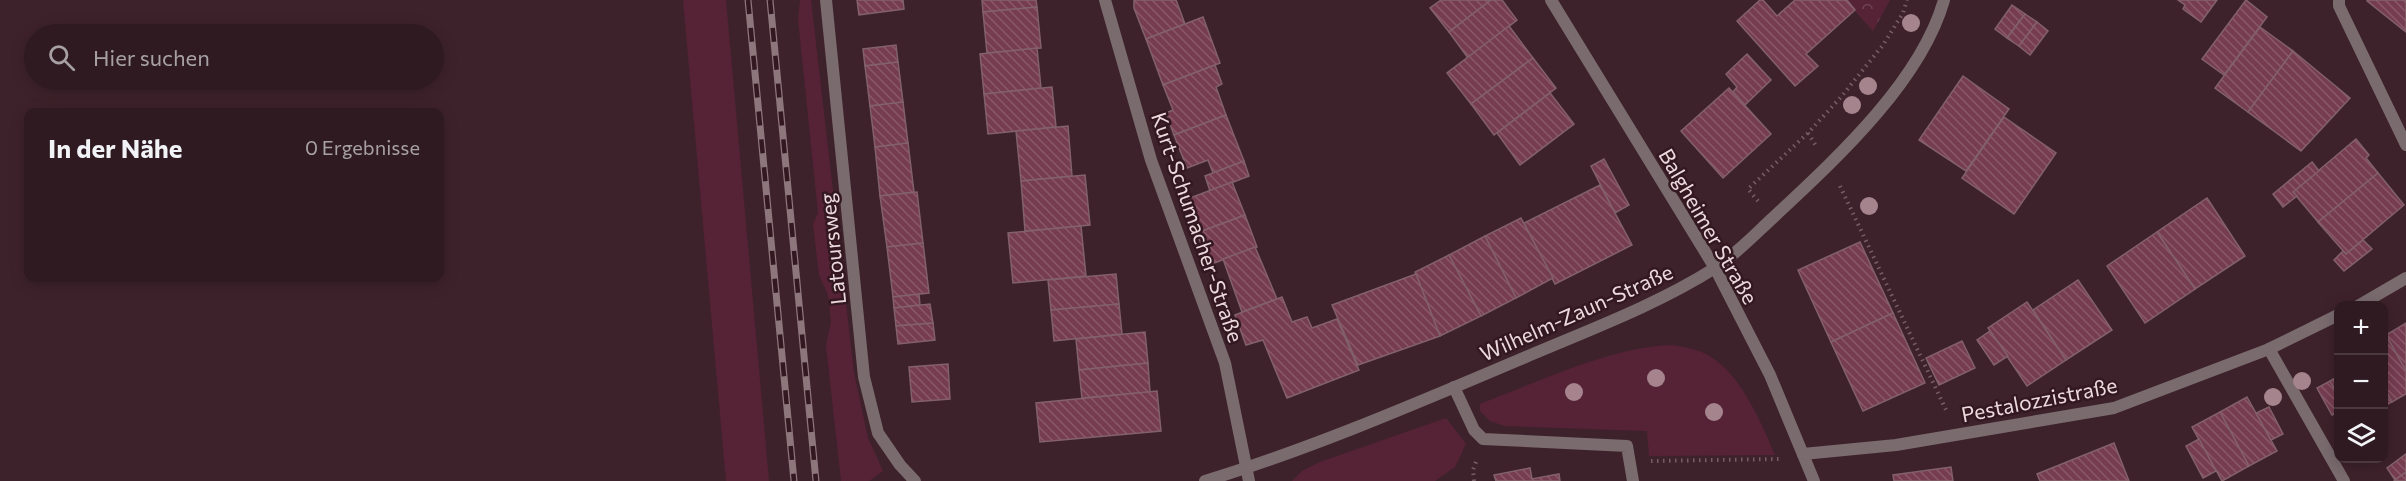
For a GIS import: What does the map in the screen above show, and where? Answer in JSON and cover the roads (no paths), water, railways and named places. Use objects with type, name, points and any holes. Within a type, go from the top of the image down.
[{"type":"street","name":"Latoursweg","points":[[826,0],[864,377],[878,433],[900,465],[915,481]]},
{"type":"street","name":"Kurt-Schumacher-Straße","points":[[1105,0],[1151,160],[1225,363],[1248,475]]},
{"type":"street","name":"Balgheimer Straße","points":[[1551,0],[1715,268],[1770,375],[1814,481]]},
{"type":"street","name":"Wilhelm-Zaun-Straße","points":[[1248,475],[1662,299],[1715,268],[1736,253],[1828,166],[1886,101],[1915,61],[1940,13],[1944,0]]},
{"type":"street","points":[[2336,2],[2406,145]]},
{"type":"street","points":[[2367,301],[2406,279]]},
{"type":"street","name":"Pestalozzistraße","points":[[1804,456],[1896,445],[2114,408],[2269,349],[2334,317]]},
{"type":"street","points":[[2269,349],[2344,481]]},
{"type":"street","points":[[1454,387],[1474,430],[1483,439],[1627,446],[1633,481]]},
{"type":"street","points":[[1206,481],[1248,475]]},
{"type":"railway","points":[[748,0],[794,481]]},
{"type":"railway","points":[[770,0],[816,481]]}]
